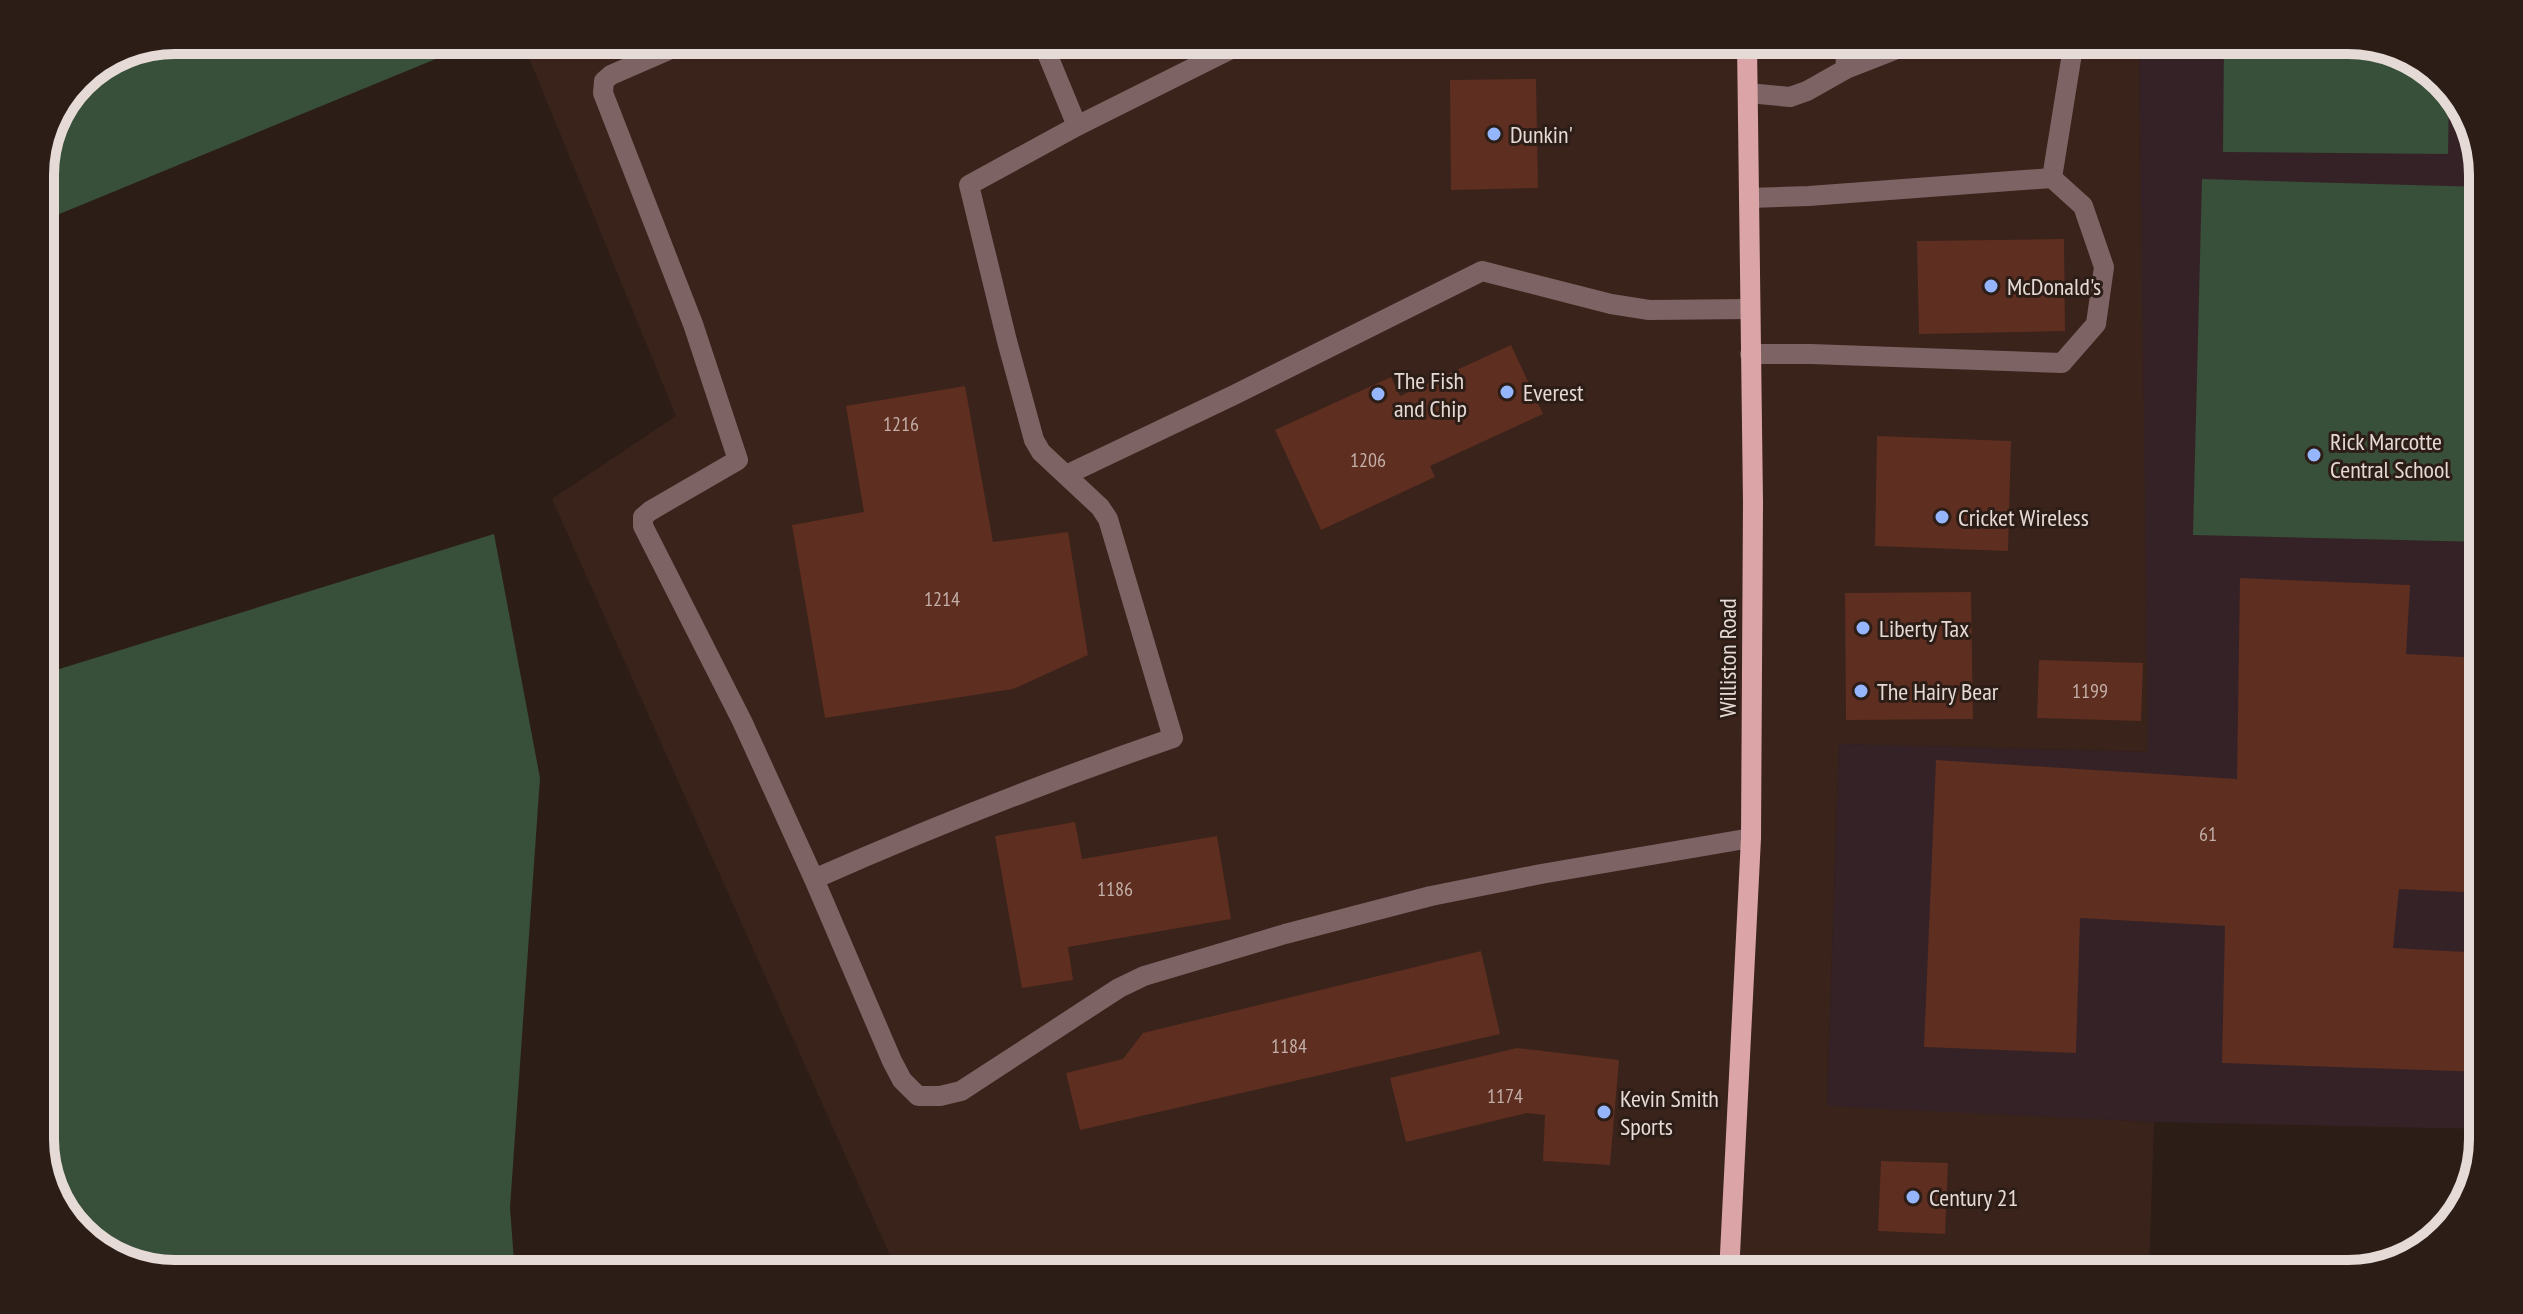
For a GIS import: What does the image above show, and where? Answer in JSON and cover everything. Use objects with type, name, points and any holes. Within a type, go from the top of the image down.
[{"type":"main road","name":"Williston Road","points":[[1730,1260],[1751,838],[1753,502],[1747,54]]},
{"type":"lane","points":[[659,54],[611,75],[604,81],[603,93],[693,324],[738,460],[650,511],[643,517],[643,526],[742,721],[902,1080],[918,1096],[940,1096],[961,1091],[1119,988],[1144,976],[1285,934],[1431,896],[1751,838]]},
{"type":"lane","points":[[1047,54],[1077,126]]},
{"type":"lane","points":[[814,879],[975,810],[1173,738],[1108,519],[1100,507],[1041,452],[1034,440],[969,185],[1077,126],[1221,54]]},
{"type":"lane","points":[[1845,54],[1846,69]]},
{"type":"lane","points":[[1748,93],[1790,97],[1884,54]]},
{"type":"lane","points":[[2052,178],[2072,54]]},
{"type":"lane","points":[[1749,198],[2052,178],[2083,206],[2104,267],[2096,324],[2062,363],[1750,354]]},
{"type":"lane","points":[[1066,475],[1482,271],[1611,304],[1649,310],[1750,309]]},
{"type":"shaded area","points":[[527,54],[2139,54],[2149,752],[1839,744],[1827,1105],[2154,1122],[2149,1260],[892,1260],[552,499],[676,416]]},
{"type":"shaded area","name":"Rick Marcotte Central School","points":[[2139,54],[2348,54],[2380,58],[2415,74],[2439,95],[2457,121],[2469,167],[2469,1129],[2154,1122],[1827,1106],[1839,744],[2148,752]]},
{"type":"green space","points":[[175,54],[448,54],[54,216],[54,167],[66,121],[95,84],[114,70],[136,60]]},
{"type":"green space","points":[[2224,54],[2348,54],[2380,58],[2415,74],[2449,108],[2448,154],[2223,152]]},
{"type":"green space","points":[[2202,179],[2469,187],[2469,542],[2193,535]]},
{"type":"green space","points":[[494,534],[540,778],[510,1208],[514,1260],[159,1259],[121,1248],[84,1219],[66,1193],[54,1147],[54,671]]},
{"type":"building","name":"Dunkin'","points":[[1536,79],[1538,188],[1451,190],[1450,80]]},
{"type":"building","name":"McDonald's","points":[[2064,239],[2065,331],[1919,334],[1917,241]]},
{"type":"building","points":[[1511,345],[1543,414],[1430,466],[1435,477],[1321,530],[1275,430],[1391,377],[1400,396]]},
{"type":"building","points":[[965,386],[993,542],[1068,532],[1088,655],[1013,689],[825,718],[792,525],[864,512],[846,406]]},
{"type":"building","name":"Cricket Wireless","points":[[1877,436],[2011,441],[2008,551],[1875,546]]},
{"type":"building","points":[[2240,578],[2410,585],[2406,654],[2469,657],[2469,892],[2399,889],[2393,948],[2469,952],[2469,1072],[2222,1063],[2225,926],[2080,918],[2076,1053],[1924,1047],[1936,760],[2237,779]]},
{"type":"building","points":[[1971,592],[1973,719],[1846,720],[1845,593]]},
{"type":"building","points":[[2039,660],[2143,663],[2141,721],[2037,718]]},
{"type":"building","points":[[1075,822],[1082,859],[1217,836],[1231,919],[1068,947],[1073,980],[1022,988],[995,836]]},
{"type":"building","points":[[1481,951],[1500,1034],[1080,1130],[1066,1073],[1123,1059],[1143,1033]]},
{"type":"building","points":[[1517,1048],[1619,1060],[1610,1165],[1543,1161],[1545,1115],[1527,1113],[1406,1142],[1390,1078]]},
{"type":"building","name":"Century 21","points":[[1881,1161],[1948,1163],[1945,1234],[1878,1231]]},
{"type":"building","points":[[1373,1257],[1416,1260],[1373,1260]]},
{"type":"place","name":"Dunkin'","points":[[1494,134]]},
{"type":"place","name":"McDonald's","points":[[1991,286]]},
{"type":"place","name":"Everest","points":[[1507,392]]},
{"type":"place","name":"The Fish and Chip","points":[[1378,394]]},
{"type":"place","name":"Rick Marcotte Central School","points":[[2314,455]]},
{"type":"place","name":"Cricket Wireless","points":[[1942,517]]},
{"type":"place","name":"Liberty Tax","points":[[1863,628]]},
{"type":"place","name":"The Hairy Bear","points":[[1861,691]]},
{"type":"place","name":"Kevin Smith Sports","points":[[1604,1112]]},
{"type":"place","name":"Century 21","points":[[1913,1197]]}]
